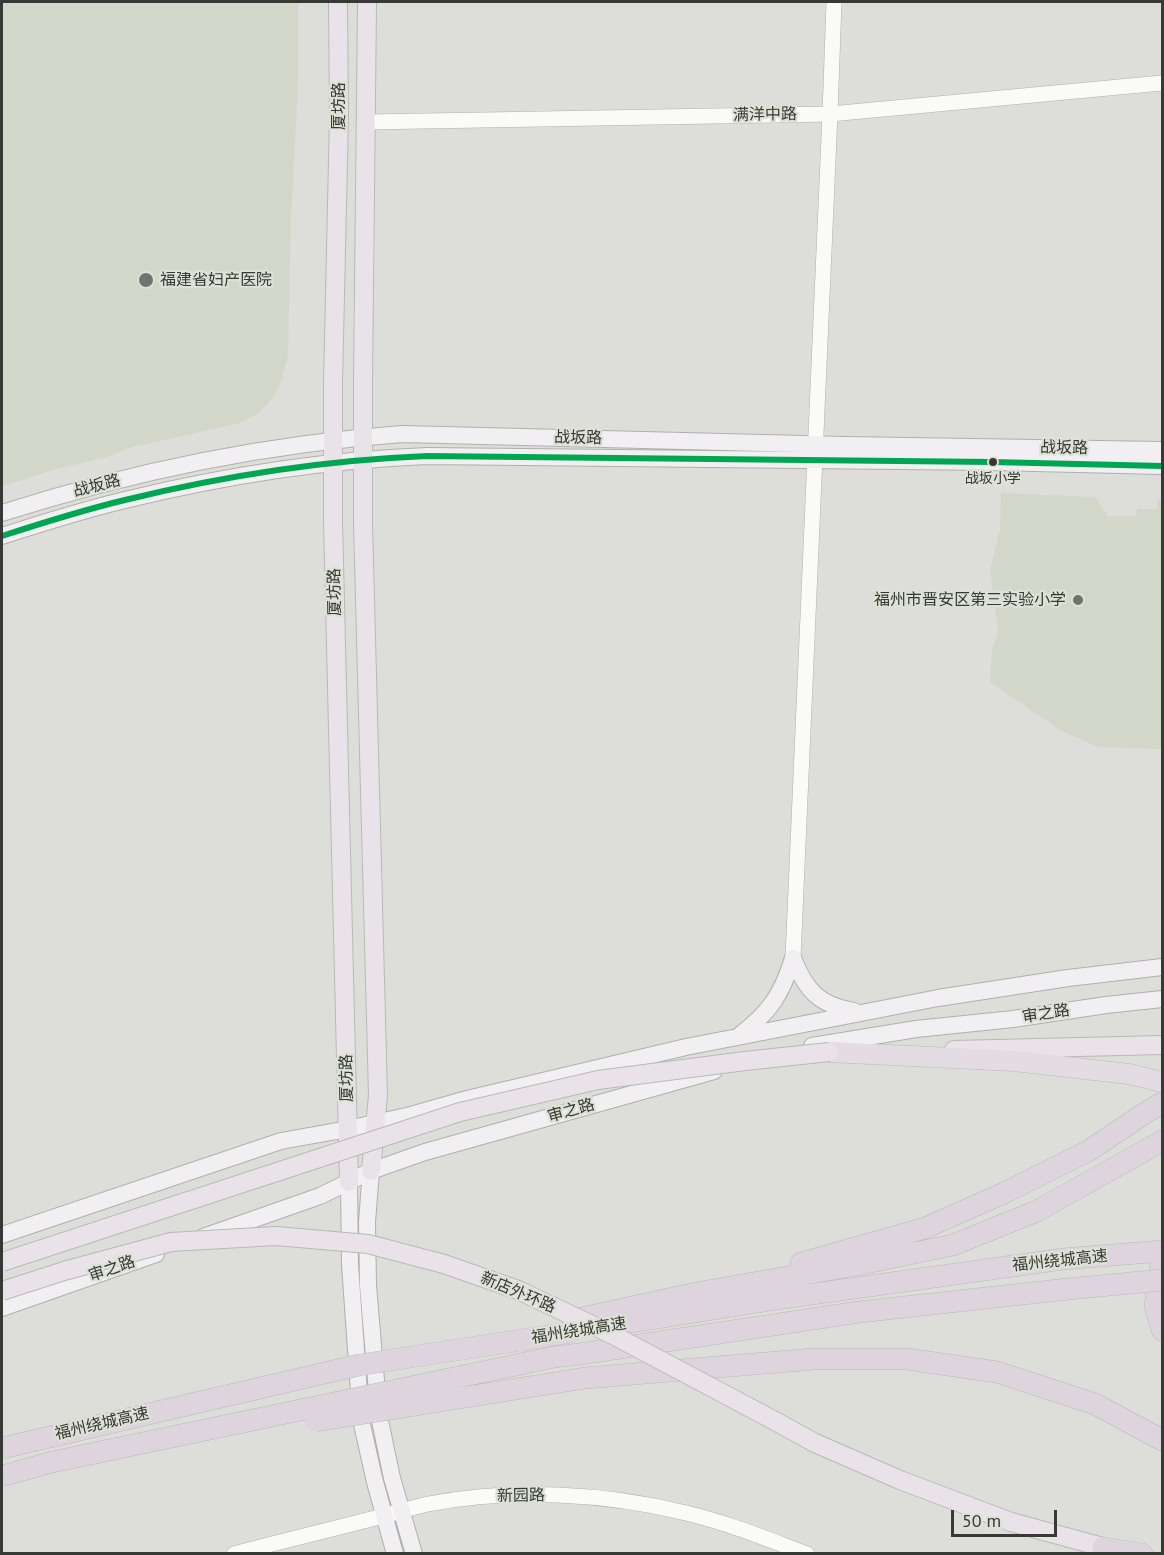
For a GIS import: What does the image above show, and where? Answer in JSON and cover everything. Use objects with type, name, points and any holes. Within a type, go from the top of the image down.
[{"type":"highway","points":[[829,1052],[1014,1061],[1130,1074],[1162,1082]]},
{"type":"highway","points":[[573,1326],[925,1228],[1004,1193],[1090,1150],[1162,1103]]},
{"type":"highway","points":[[696,1293],[856,1265],[953,1245],[1037,1211],[1162,1141]]},
{"type":"highway","name":"福州绕城高速","points":[[2,1448],[359,1365],[573,1326],[1063,1259],[1162,1251]]},
{"type":"highway","points":[[1162,1257],[1155,1306],[1162,1330]]},
{"type":"highway","name":"福州绕城高速","points":[[2,1476],[52,1462],[531,1362],[859,1312],[1162,1280]]},
{"type":"highway","points":[[52,1462],[585,1378],[814,1359],[907,1359],[997,1372],[1095,1404],[1162,1440]]},
{"type":"highway","points":[[1103,1548],[1142,1554]]},
{"type":"main road","name":"厦坊路","points":[[338,2],[339,117],[333,521],[349,1182]]},
{"type":"main road","name":"厦坊路","points":[[367,2],[363,523],[378,1095],[371,1171]]},
{"type":"main road","name":"战坂路","points":[[2,513],[60,495],[141,475],[246,453],[363,437],[429,434],[1162,466]]},
{"type":"main road","name":"战坂路","points":[[2,536],[90,509],[182,487],[303,466],[363,460],[428,456],[1162,450]]},
{"type":"main road","points":[[793,958],[804,980],[821,1000],[840,1008],[862,1012]]},
{"type":"main road","points":[[737,1037],[764,1015],[786,980],[793,958]]},
{"type":"main road","name":"审之路","points":[[2,1234],[281,1141],[375,1124],[467,1099],[686,1047],[938,998],[1068,978],[1162,968]]},
{"type":"main road","name":"审之路","points":[[2,1308],[320,1196],[371,1171],[425,1152],[788,1051],[916,1029],[1162,999]]},
{"type":"main road","points":[[2,1262],[460,1112],[598,1080],[829,1052],[1162,1045]]},
{"type":"main road","points":[[371,1171],[367,1222],[368,1285],[379,1416],[401,1511],[414,1554]]},
{"type":"main road","points":[[349,1182],[351,1277],[361,1420],[395,1554]]},
{"type":"main road","name":"新店外环路","points":[[2,1291],[64,1270],[171,1242],[276,1236],[368,1244],[444,1264],[518,1290],[613,1335],[815,1443],[900,1480],[1011,1522],[1125,1554]]},
{"type":"street","points":[[793,958],[834,2]]},
{"type":"street","name":"满洋中路","points":[[367,122],[830,114],[1162,83]]},
{"type":"street","name":"新园路","points":[[234,1554],[451,1500],[528,1495],[585,1496],[685,1513],[743,1530],[807,1554]]},
{"type":"shaded area","name":"福建省妇产医院","points":[[2,2],[298,2],[298,86],[291,218],[288,356],[279,388],[256,415],[240,423],[133,447],[106,457],[2,486]]},
{"type":"shaded area","name":"福州市晋安区第三实验小学","points":[[1001,493],[1095,497],[1108,516],[1136,516],[1137,509],[1158,509],[1158,499],[1162,499],[1162,749],[1098,747],[1060,730],[990,682],[992,651],[998,630],[990,570],[1000,528]]},
{"type":"transit line","points":[[2,536],[94,508],[162,491],[275,470],[389,458],[427,456],[1162,466]]},
{"type":"place","name":"福建省妇产医院","points":[[146,280]]},
{"type":"place","name":"战坂小学","points":[[993,462]]},
{"type":"place","name":"福州市晋安区第三实验小学","points":[[1078,600]]}]
